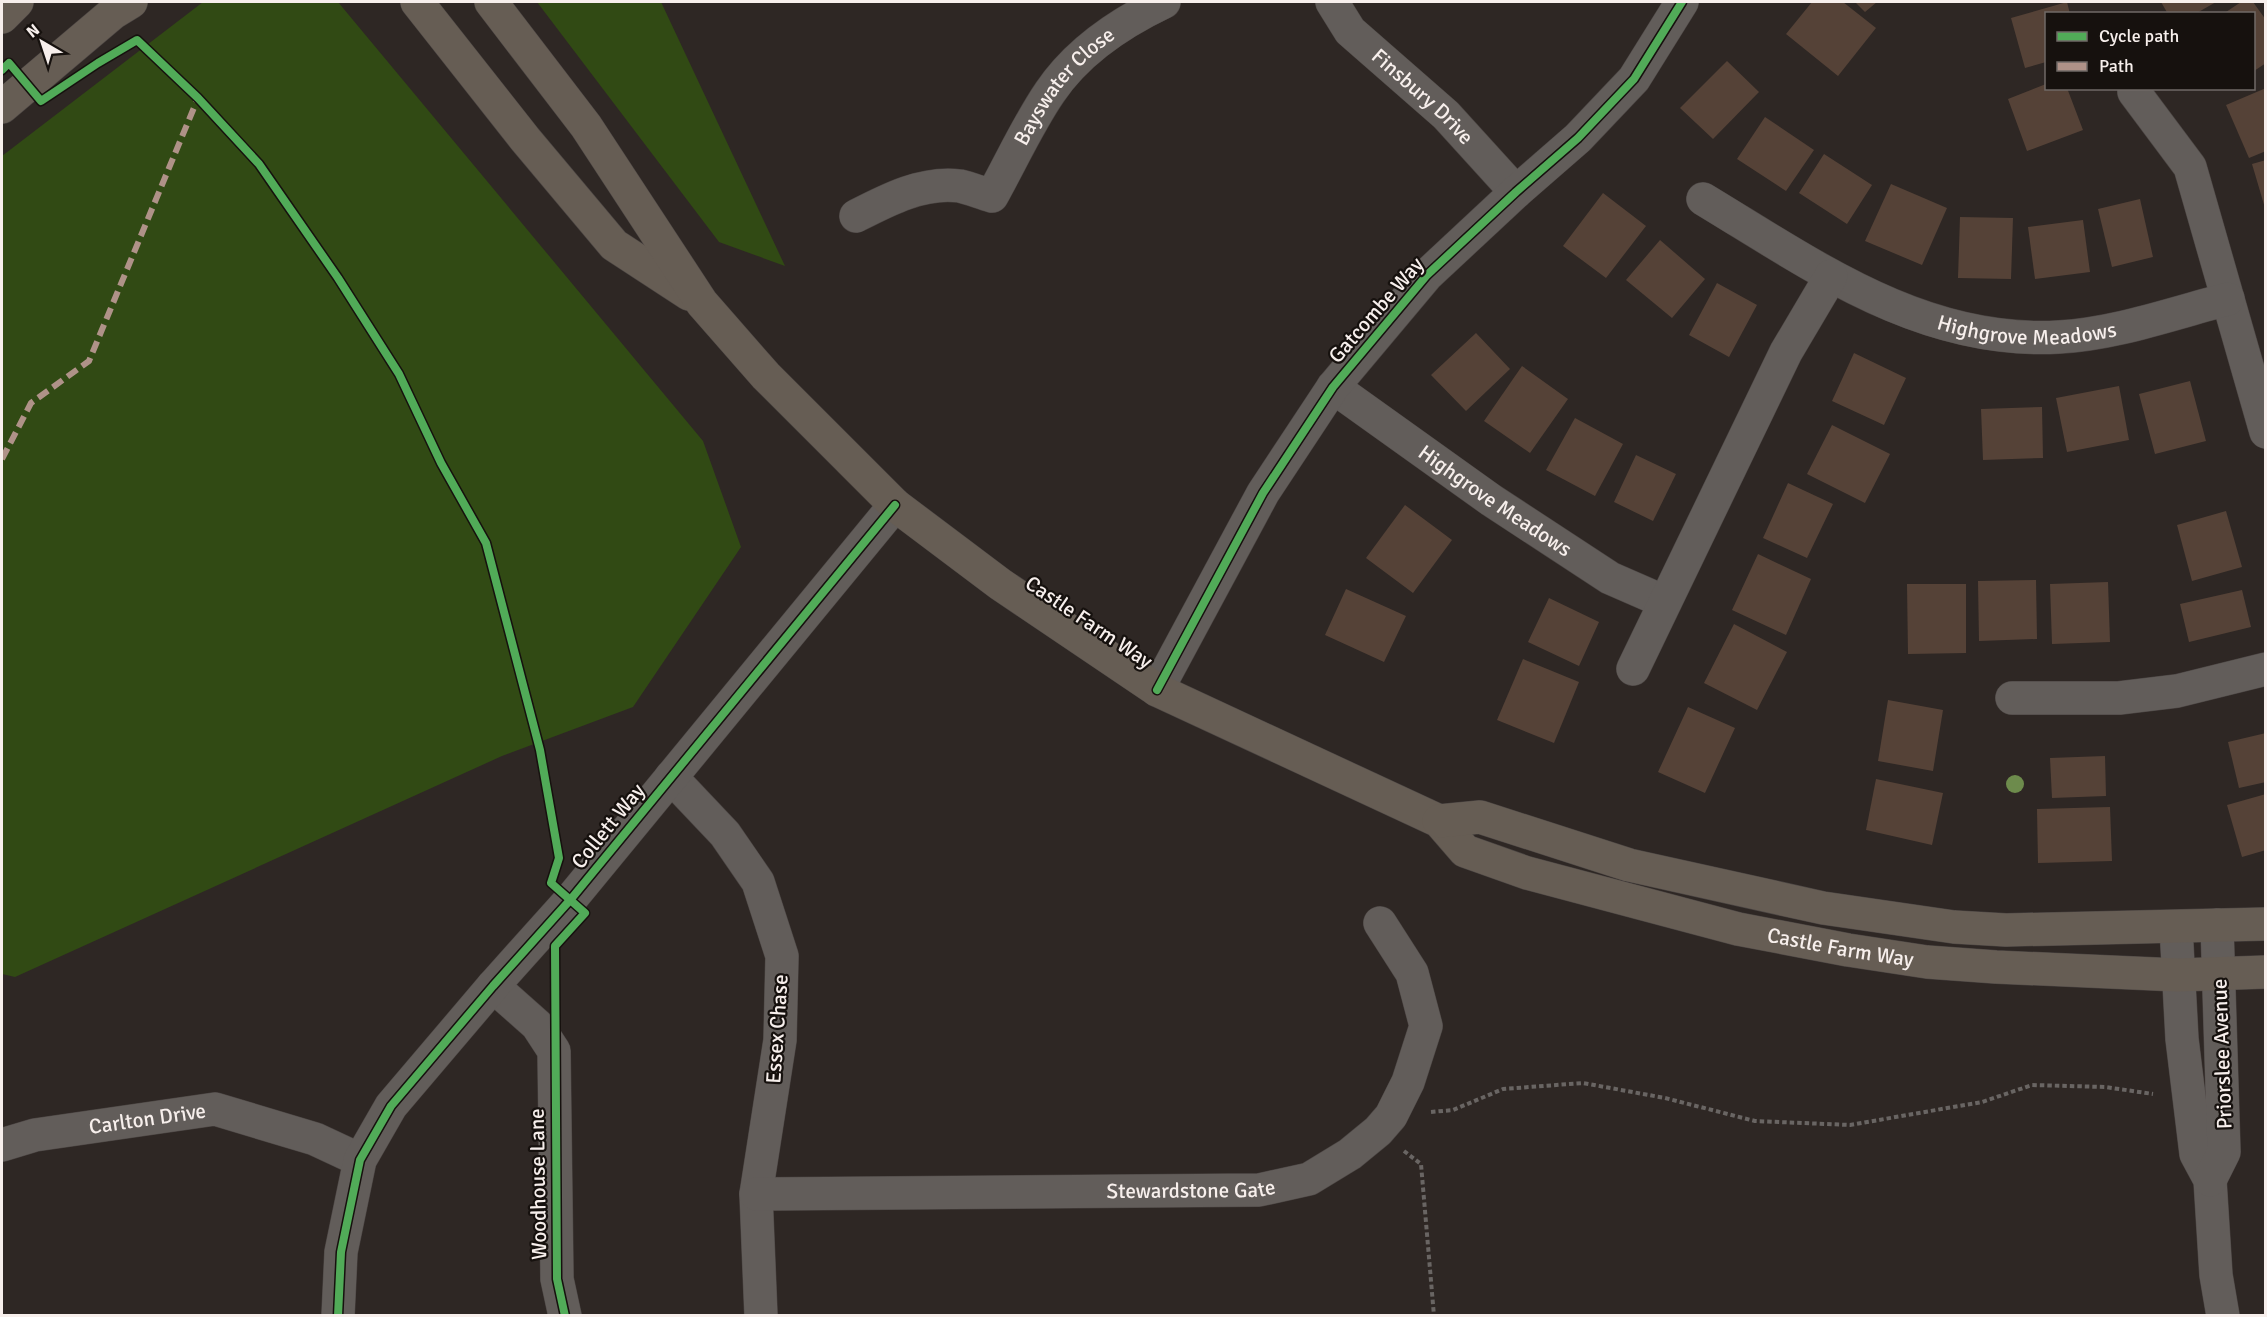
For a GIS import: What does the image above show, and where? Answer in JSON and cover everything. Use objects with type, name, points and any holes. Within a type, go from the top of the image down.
[{"type":"main road","points":[[2,17],[17,2]]},
{"type":"main road","points":[[2,107],[113,14],[132,2]]},
{"type":"main road","points":[[417,2],[480,79],[525,139],[614,244],[702,303]]},
{"type":"main road","points":[[491,2],[586,126],[702,303]]},
{"type":"main road","name":"Castle Farm Way","points":[[702,303],[766,376],[895,506],[1000,584],[1157,690],[1439,821],[1466,851],[1538,876],[1738,929],[1927,962],[2178,975],[2265,972]]},
{"type":"main road","name":"Castle Farm Way","points":[[1439,821],[1480,817],[1629,866],[1789,901],[1954,927],[2006,930],[2265,924]]},
{"type":"street","name":"Bayswater Close","points":[[856,216],[905,193],[939,187],[960,186],[992,196],[1050,91],[1102,39],[1131,19],[1164,2]]},
{"type":"street","name":"Finsbury Drive","points":[[1332,2],[1350,31],[1446,115],[1516,192]]},
{"type":"street","name":"Gatcombe Way","points":[[1157,690],[1263,493],[1333,387],[1427,275],[1578,138],[1634,79],[1682,2]]},
{"type":"street","points":[[2133,92],[2190,167],[2265,432]]},
{"type":"street","name":"Highgrove Meadows","points":[[1703,199],[1831,276],[1904,311],[1940,324],[1977,332],[2016,337],[2059,337],[2103,331],[2228,298]]},
{"type":"street","points":[[1632,669],[1786,352],[1831,276]]},
{"type":"street","name":"Highgrove Meadows","points":[[1333,387],[1491,500],[1610,578],[1665,602]]},
{"type":"street","name":"Collett Way","points":[[338,1316],[341,1252],[360,1160],[391,1106],[571,899],[895,506]]},
{"type":"street","points":[[2012,698],[2119,698],[2177,691],[2265,669]]},
{"type":"street","name":"Essex Chase","points":[[671,777],[725,834],[758,882],[782,956],[780,1040],[756,1194],[761,1316]]},
{"type":"street","name":"Stewardstone Gate","points":[[756,1194],[1259,1190],[1309,1179],[1350,1154],[1384,1124],[1408,1082],[1426,1026],[1412,973],[1380,923]]},
{"type":"street","name":"Priorslee Avenue","points":[[2210,1180],[2224,1152],[2217,925]]},
{"type":"street","name":"Priorslee Avenue","points":[[2176,927],[2182,1039],[2196,1154],[2210,1180],[2216,1275],[2223,1316]]},
{"type":"street","name":"Woodhouse Lane","points":[[493,986],[537,1025],[554,1051],[557,1279],[565,1316]]},
{"type":"street","name":"Carlton Drive","points":[[2,1145],[35,1134],[215,1109],[315,1138],[360,1160]]},
{"type":"path","points":[[1384,1124],[1453,1110],[1503,1089],[1583,1083],[1665,1098],[1755,1121],[1850,1125],[1982,1102],[2032,1085],[2105,1087],[2157,1094]]},
{"type":"path","points":[[1384,1124],[1421,1164],[1434,1316]]},
{"type":"green space","points":[[203,2],[338,2],[703,441],[741,547],[633,707],[502,756],[15,977],[2,974],[2,156]]},
{"type":"green space","points":[[537,2],[661,2],[785,266],[719,242]]},
{"type":"building","points":[[1812,2],[1843,2],[1876,28],[1838,76],[1786,34]]},
{"type":"building","points":[[1855,2],[1877,2],[1865,12]]},
{"type":"building","points":[[2067,2],[2070,12],[2045,12],[2045,62],[2025,68],[2011,18]]},
{"type":"building","points":[[2161,2],[2216,2],[2198,12],[2167,12]]},
{"type":"building","points":[[2241,2],[2253,2],[2266,20],[2266,63],[2255,70],[2255,12],[2226,12]]},
{"type":"building","points":[[1727,61],[1759,92],[1713,139],[1680,108]]},
{"type":"building","points":[[2045,84],[2045,90],[2068,90],[2083,130],[2027,151],[2008,99]]},
{"type":"building","points":[[2266,88],[2266,151],[2249,158],[2226,105]]},
{"type":"building","points":[[1765,117],[1814,150],[1786,191],[1737,159]]},
{"type":"building","points":[[1824,154],[1872,185],[1847,224],[1799,193]]},
{"type":"building","points":[[2266,160],[2266,208],[2265,208],[2252,164]]},
{"type":"building","points":[[1891,184],[1947,208],[1922,265],[1865,241]]},
{"type":"building","points":[[1603,193],[1646,226],[1606,278],[1563,246]]},
{"type":"building","points":[[2140,199],[2153,257],[2112,267],[2098,209]]},
{"type":"building","points":[[1960,217],[2013,218],[2011,279],[1958,278]]},
{"type":"building","points":[[2083,220],[2090,272],[2035,279],[2028,227]]},
{"type":"building","points":[[1660,240],[1705,279],[1672,318],[1626,280]]},
{"type":"building","points":[[1717,283],[1757,305],[1729,357],[1689,335]]},
{"type":"building","points":[[1476,333],[1510,369],[1466,411],[1431,375]]},
{"type":"building","points":[[1854,353],[1906,378],[1884,425],[1832,401]]},
{"type":"building","points":[[1522,366],[1568,399],[1530,453],[1484,421]]},
{"type":"building","points":[[2190,381],[2206,441],[2155,454],[2139,394]]},
{"type":"building","points":[[2119,386],[2129,440],[2067,452],[2056,398]]},
{"type":"building","points":[[2042,407],[2043,458],[1983,460],[1981,409]]},
{"type":"building","points":[[1575,418],[1623,444],[1595,496],[1546,470]]},
{"type":"building","points":[[1832,425],[1890,454],[1865,503],[1807,474]]},
{"type":"building","points":[[1636,455],[1676,474],[1653,521],[1614,502]]},
{"type":"building","points":[[1788,483],[1833,504],[1807,558],[1763,538]]},
{"type":"building","points":[[1405,505],[1452,540],[1413,593],[1366,558]]},
{"type":"building","points":[[2226,511],[2242,567],[2192,581],[2177,525]]},
{"type":"building","points":[[1758,554],[1811,579],[1786,635],[1732,610]]},
{"type":"building","points":[[2036,580],[2037,639],[1979,641],[1978,581]]},
{"type":"building","points":[[2108,582],[2110,642],[2052,644],[2050,584]]},
{"type":"building","points":[[1907,584],[1966,584],[1966,653],[1908,654]]},
{"type":"building","points":[[1346,589],[1406,616],[1384,662],[1325,635]]},
{"type":"building","points":[[2242,590],[2251,627],[2189,642],[2180,604]]},
{"type":"building","points":[[1549,598],[1599,622],[1579,666],[1528,642]]},
{"type":"building","points":[[1734,624],[1787,652],[1757,710],[1704,683]]},
{"type":"building","points":[[1523,659],[1579,682],[1554,743],[1497,720]]},
{"type":"building","points":[[1888,700],[1943,710],[1933,771],[1878,761]]},
{"type":"building","points":[[1688,707],[1735,728],[1705,793],[1658,772]]},
{"type":"building","points":[[2266,733],[2266,782],[2239,788],[2228,742]]},
{"type":"building","points":[[2105,756],[2106,796],[2052,798],[2050,758]]},
{"type":"building","points":[[1876,779],[1943,793],[1932,845],[1866,830]]},
{"type":"building","points":[[2266,794],[2266,850],[2242,857],[2227,805]]},
{"type":"building","points":[[2110,807],[2112,861],[2038,863],[2037,809]]},
{"type":"marked path","points":[[2,459],[31,403],[89,361],[198,98]]},
{"type":"cycle path","points":[[1157,690],[1263,493],[1333,387],[1427,275],[1578,138],[1634,79],[1682,2]]},
{"type":"cycle path","points":[[2,70],[9,63],[41,101],[137,40],[198,98],[259,164],[338,278],[399,374],[441,463],[486,543],[540,750],[559,858],[551,883],[585,913],[555,946],[557,1279],[565,1316]]},
{"type":"cycle path","points":[[338,1316],[341,1252],[360,1160],[391,1106],[571,899],[895,505]]}]
